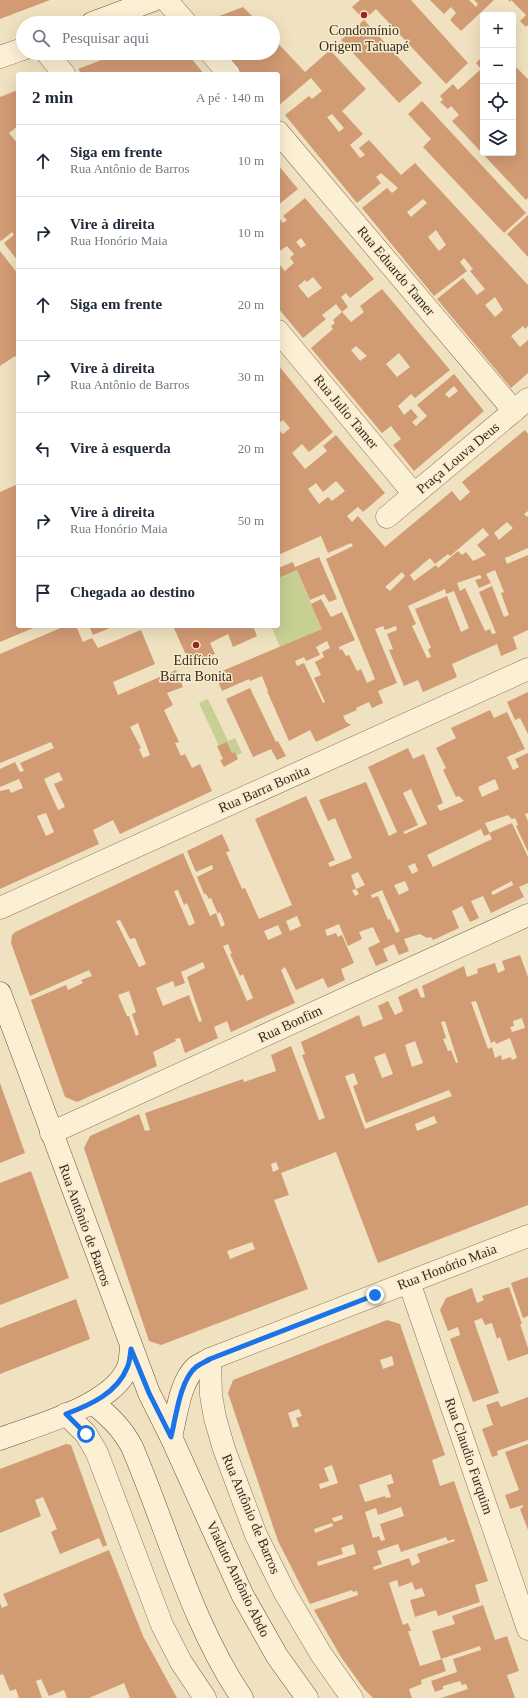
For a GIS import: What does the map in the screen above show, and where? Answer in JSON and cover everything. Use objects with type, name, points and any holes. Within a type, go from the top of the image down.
[{"type":"street","points":[[111,16],[154,0]]},
{"type":"street","points":[[166,0],[180,16]]},
{"type":"street","points":[[0,57],[16,51]]},
{"type":"street","points":[[53,60],[62,72]]},
{"type":"street","points":[[217,60],[227,72]]},
{"type":"street","name":"Rua Eduardo Tamer","points":[[280,134],[521,405]]},
{"type":"street","name":"Rua Julio Tamer","points":[[280,332],[414,494]]},
{"type":"street","name":"Praça Louva Deus","points":[[387,517],[521,405]]},
{"type":"street","name":"Rua Barra Bonita","points":[[0,908],[528,669]]},
{"type":"street","name":"Rua Bonfim","points":[[52,1133],[528,915]]},
{"type":"street","name":"Rua Antônio de Barros","points":[[0,993],[131,1349],[149,1393],[175,1445]]},
{"type":"street","name":"Rua Honório Maia","points":[[175,1445],[182,1394],[188,1377],[196,1367],[210,1359],[528,1236]]},
{"type":"street","name":"Rua Claudio Furquim","points":[[409,1282],[528,1629]]},
{"type":"street","points":[[0,1439],[93,1404],[114,1387],[122,1377],[128,1367],[131,1349]]},
{"type":"street","name":"Rua Antônio de Barros","points":[[210,1359],[211,1395],[215,1418],[224,1449],[256,1535],[285,1593],[322,1654],[352,1698]]},
{"type":"street","points":[[93,1404],[114,1420],[124,1433],[142,1470],[193,1605],[230,1679],[242,1698]]},
{"type":"street","points":[[66,1414],[86,1434],[97,1453],[162,1624],[181,1662],[205,1698]]},
{"type":"street","name":"Viaduto Antônio Abdo","points":[[175,1445],[242,1594],[277,1656],[307,1698]]},
{"type":"green space","points":[[297,570],[322,629],[280,647],[272,628],[280,628],[280,578]]},
{"type":"green space","points":[[208,699],[228,741],[235,738],[242,753],[237,755],[235,752],[232,753],[227,742],[219,746],[199,703]]},
{"type":"building","points":[[0,0],[50,0],[0,19]]},
{"type":"building","points":[[360,0],[411,0],[468,63],[446,84],[376,9],[364,20],[352,7]]},
{"type":"building","points":[[430,0],[469,0],[476,7],[478,4],[474,0],[494,0],[461,31],[450,20],[456,13],[451,7],[444,14]]},
{"type":"building","points":[[511,0],[528,0],[528,25],[526,27],[520,21],[526,15]]},
{"type":"building","points":[[243,7],[252,16],[219,16]]},
{"type":"building","points":[[364,20],[422,83],[399,103],[341,40]]},
{"type":"building","points":[[280,45],[305,72],[330,50],[366,89],[342,111],[363,134],[350,145],[360,158],[365,155],[359,148],[369,140],[401,175],[415,163],[528,285],[528,326],[525,329],[523,326],[511,336],[520,347],[528,340],[528,373],[511,388],[437,299],[463,278],[477,295],[485,289],[470,271],[473,269],[464,258],[460,262],[467,271],[434,296],[362,208],[387,188],[392,193],[398,188],[381,173],[376,177],[381,183],[357,203],[285,115],[309,96],[312,99],[322,91],[311,78],[280,104],[280,72],[236,72],[227,60],[280,60]],"holes":[[[332,114],[344,128],[339,132],[327,117]],[[423,199],[427,203],[411,217],[407,212]],[[436,230],[446,245],[439,251],[428,237]],[[495,297],[503,310],[495,317],[485,305]]]},
{"type":"building","points":[[480,59],[480,68],[476,63]]},
{"type":"building","points":[[102,60],[193,60],[202,72],[80,72],[78,69]]},
{"type":"building","points":[[516,67],[528,79],[528,198],[526,200],[485,156],[516,156]]},
{"type":"building","points":[[480,70],[480,151],[452,121],[459,115],[451,106],[448,109],[440,102],[443,100],[440,96],[453,84],[458,90]]},
{"type":"building","points":[[16,91],[16,128],[9,133],[16,142],[16,258],[4,243],[14,235],[12,232],[1,241],[0,240],[0,97]]},
{"type":"building","points":[[422,101],[526,213],[504,233],[423,147],[431,139],[408,114]]},
{"type":"building","points":[[280,167],[298,189],[280,203]]},
{"type":"building","points":[[305,198],[374,279],[350,298],[346,293],[341,297],[348,307],[342,312],[336,304],[322,315],[326,319],[303,338],[280,310],[280,265],[285,271],[294,263],[290,258],[294,254],[287,246],[280,251],[280,219],[283,223],[287,220],[283,216]],"holes":[[[301,238],[306,245],[301,248],[296,242]],[[313,277],[322,288],[308,298],[298,286],[305,280],[307,282]]]},
{"type":"building","points":[[528,215],[528,257],[507,234]]},
{"type":"building","points":[[0,251],[16,271],[16,357],[15,356],[0,366]]},
{"type":"building","points":[[382,289],[450,370],[415,398],[411,394],[398,406],[404,415],[411,409],[418,417],[412,422],[416,426],[427,416],[417,405],[454,374],[484,411],[414,471],[393,445],[401,439],[391,426],[382,433],[311,348],[333,329],[331,326],[335,323],[333,320],[342,312],[351,322],[364,312],[360,306]],"holes":[[[356,346],[367,356],[360,361],[351,350]],[[399,353],[410,367],[397,377],[386,364]],[[454,386],[458,391],[449,398],[445,394]]]},
{"type":"building","points":[[280,367],[333,432],[309,452],[302,444],[292,453],[305,469],[327,451],[323,446],[336,435],[385,493],[363,512],[358,507],[347,516],[352,522],[358,516],[385,547],[452,491],[460,501],[470,492],[462,482],[525,430],[528,434],[528,511],[524,514],[527,517],[528,516],[528,548],[505,558],[507,564],[528,555],[528,630],[513,637],[517,649],[501,656],[497,644],[452,664],[457,677],[423,692],[418,680],[404,686],[389,650],[393,649],[387,634],[397,630],[396,626],[385,630],[383,626],[375,629],[397,683],[378,691],[383,703],[372,708],[369,702],[356,708],[357,710],[343,716],[346,722],[351,725],[316,742],[310,730],[289,741],[262,676],[250,681],[249,679],[222,691],[215,674],[322,629],[311,604],[321,599],[331,617],[342,612],[355,640],[339,647],[340,650],[342,649],[346,656],[349,655],[357,671],[361,669],[367,683],[375,679],[326,559],[353,546],[351,543],[328,553],[321,536],[280,554],[280,431],[283,434],[290,428],[283,420],[280,422]],"holes":[[[336,481],[345,491],[332,501],[328,497],[319,504],[308,489],[316,483],[323,492]],[[507,522],[513,528],[499,540],[494,533]],[[483,528],[489,535],[477,545],[486,555],[473,561],[466,552],[462,555],[458,551],[438,568],[436,565],[414,581],[410,575],[430,558],[435,564],[448,554],[450,556]],[[495,570],[504,592],[501,593],[509,615],[504,617],[492,586],[479,592],[496,633],[492,634],[490,629],[485,631],[465,588],[460,591],[457,583],[480,575],[482,578],[475,580],[479,588],[491,583],[486,574]],[[402,572],[405,576],[390,591],[385,587]],[[445,589],[446,594],[454,591],[469,628],[461,632],[447,596],[415,609],[431,648],[428,649],[431,657],[427,658],[412,626],[416,624],[408,606]],[[327,641],[330,648],[322,652],[324,657],[315,662],[321,675],[314,678],[325,702],[323,703],[304,663],[297,666],[295,661],[304,657],[306,661],[320,655],[316,647]]]},
{"type":"building","points":[[16,485],[16,628],[33,628],[0,642],[0,492]]},
{"type":"building","points":[[319,557],[337,599],[329,602],[324,594],[310,600],[297,570],[280,578],[280,567],[293,562],[295,567]]},
{"type":"building","points":[[60,628],[77,628],[83,642],[92,638],[98,648],[141,630],[155,664],[113,682],[118,695],[176,670],[183,687],[167,693],[173,705],[164,710],[179,742],[175,743],[181,756],[185,754],[192,768],[200,764],[212,791],[120,834],[113,820],[93,830],[99,844],[0,889],[0,791],[9,789],[11,793],[23,788],[19,779],[0,787],[0,769],[15,762],[20,772],[24,771],[20,763],[54,748],[51,742],[0,763],[0,654]],"holes":[[[138,723],[150,755],[143,758],[139,749],[141,748],[130,727]],[[59,772],[63,780],[54,784],[65,807],[58,810],[44,779]],[[46,813],[54,832],[46,836],[37,816]]]},
{"type":"building","points":[[90,628],[110,628],[93,635]]},
{"type":"building","name":"Edifício Barra Bonita","points":[[174,628],[254,628],[257,636],[233,647],[228,634],[210,643],[215,654],[190,664]]},
{"type":"building","points":[[250,688],[276,742],[278,741],[286,756],[277,760],[271,749],[253,757],[226,699]]},
{"type":"building","points":[[528,692],[528,734],[520,718],[515,720],[507,702]]},
{"type":"building","points":[[490,710],[494,718],[507,712],[525,749],[507,757],[513,770],[519,767],[515,759],[528,753],[528,813],[525,814],[528,821],[528,852],[516,826],[518,825],[515,818],[512,819],[508,815],[485,823],[489,833],[512,823],[528,857],[528,883],[519,887],[524,897],[491,913],[483,896],[471,901],[479,918],[470,922],[462,906],[452,911],[459,928],[433,940],[431,937],[427,938],[420,934],[404,939],[409,951],[399,955],[394,944],[383,949],[388,961],[376,966],[368,948],[380,942],[373,927],[359,932],[362,939],[348,946],[339,924],[325,930],[327,936],[336,933],[338,937],[342,935],[354,963],[341,969],[345,980],[328,988],[323,978],[296,990],[285,967],[281,970],[295,1003],[231,1032],[227,1021],[214,1027],[218,1038],[185,1053],[180,1038],[175,1039],[176,1041],[153,1052],[157,1066],[77,1102],[65,1097],[31,1000],[66,985],[68,990],[83,983],[81,980],[92,976],[89,970],[30,996],[11,943],[12,935],[15,932],[183,853],[210,916],[216,913],[221,927],[225,925],[220,912],[218,914],[211,898],[209,899],[206,894],[204,894],[197,877],[213,869],[212,865],[196,872],[187,851],[222,834],[230,851],[226,852],[242,889],[245,888],[259,919],[292,905],[255,819],[306,796],[335,860],[328,863],[330,867],[352,858],[335,818],[328,821],[319,800],[366,782],[389,836],[397,832],[368,767],[408,748],[413,759],[424,754],[443,803],[437,806],[440,811],[464,801],[459,796],[456,797],[443,770],[446,768],[436,748],[456,738],[451,728]],"holes":[[[495,779],[499,789],[482,797],[478,787]],[[411,789],[427,824],[405,834],[403,832],[418,825],[403,793]],[[481,829],[484,836],[490,834],[492,839],[433,867],[427,855]],[[415,863],[418,871],[412,874],[408,866]],[[358,872],[365,885],[356,889],[351,875]],[[405,881],[409,890],[399,895],[394,885]],[[512,881],[513,885],[493,895],[491,892]],[[356,889],[359,894],[355,896],[352,890]],[[178,890],[184,905],[187,903],[195,923],[189,926],[174,891]],[[382,890],[400,931],[396,933],[390,919],[388,920],[378,896],[372,898],[371,895]],[[297,916],[301,926],[290,931],[286,921]],[[120,920],[130,939],[135,938],[146,964],[139,967],[116,921]],[[278,925],[282,934],[268,940],[264,931]],[[228,944],[232,954],[230,954],[240,976],[243,974],[253,998],[247,1001],[223,946]],[[203,962],[205,968],[187,977],[202,1021],[199,1022],[189,995],[163,1006],[156,988],[173,981],[175,987],[185,983],[181,972]],[[129,991],[136,1012],[132,1014],[139,1034],[136,1036],[129,1016],[127,1016],[118,995]]]},
{"type":"building","points":[[227,742],[232,753],[235,752],[238,759],[224,767],[220,760],[223,759],[217,746]]},
{"type":"building","points":[[520,955],[528,977],[528,1205],[378,1263],[336,1152],[281,1173],[289,1195],[274,1200],[308,1289],[161,1345],[149,1341],[84,1148],[90,1136],[139,1114],[145,1131],[150,1130],[145,1113],[243,1079],[244,1082],[276,1071],[271,1055],[291,1046],[319,1120],[325,1118],[302,1055],[305,1054],[301,1042],[359,1015],[363,1027],[383,1019],[378,1006],[388,1001],[395,1015],[403,1011],[398,997],[417,988],[421,998],[425,997],[422,986],[464,966],[467,977],[478,973],[477,969],[495,963],[498,973],[505,970],[502,961]],"holes":[[[476,1001],[491,1043],[495,1041],[496,1044],[510,1038],[517,1058],[512,1060],[511,1057],[502,1060],[501,1055],[495,1058],[492,1047],[488,1049],[471,1002]],[[522,1018],[525,1028],[512,1032],[510,1027],[514,1026],[513,1021]],[[445,1021],[458,1062],[456,1063],[451,1050],[448,1051],[443,1039],[446,1038],[441,1022]],[[415,1041],[423,1063],[412,1067],[405,1045]],[[385,1053],[393,1074],[382,1078],[374,1057]],[[354,1073],[358,1084],[353,1086],[366,1123],[449,1090],[452,1096],[365,1129],[345,1076]],[[434,1116],[437,1123],[417,1131],[415,1124]],[[276,1162],[279,1169],[273,1172],[271,1164]],[[252,1242],[255,1249],[230,1259],[227,1251]]]},
{"type":"building","points":[[0,1083],[25,1153],[0,1163]]},
{"type":"building","points":[[31,1171],[69,1278],[0,1305],[0,1183]]},
{"type":"building","points":[[528,1277],[528,1316],[523,1318],[511,1283]]},
{"type":"building","points":[[509,1287],[522,1324],[520,1324],[528,1348],[528,1354],[508,1361],[500,1337],[497,1339],[492,1323],[485,1325],[482,1318],[474,1321],[499,1393],[473,1402],[450,1339],[460,1335],[458,1327],[448,1331],[440,1310],[446,1298],[472,1288],[477,1303],[484,1300],[482,1296]]},
{"type":"building","points":[[76,1299],[90,1339],[0,1374],[0,1328]]},
{"type":"building","points":[[387,1320],[400,1324],[445,1455],[432,1460],[440,1486],[454,1481],[488,1581],[475,1585],[480,1602],[438,1616],[436,1610],[415,1617],[410,1600],[425,1596],[422,1588],[415,1590],[412,1582],[399,1587],[397,1580],[389,1583],[403,1625],[408,1623],[411,1631],[408,1631],[420,1666],[442,1659],[446,1671],[421,1680],[422,1684],[409,1689],[412,1698],[373,1698],[364,1689],[341,1657],[314,1610],[358,1595],[357,1591],[353,1592],[352,1590],[310,1604],[278,1541],[228,1393],[233,1380]],"holes":[[[392,1356],[394,1365],[383,1369],[380,1360]],[[299,1409],[302,1416],[296,1418],[299,1426],[293,1428],[288,1413]],[[332,1465],[338,1483],[320,1489],[319,1484],[329,1481],[324,1468]],[[391,1474],[394,1483],[387,1485],[391,1497],[386,1498],[385,1496],[365,1502],[359,1485]],[[401,1507],[404,1516],[380,1524],[385,1540],[381,1541],[379,1536],[373,1538],[365,1512],[376,1508],[378,1515]],[[342,1515],[343,1519],[334,1522],[332,1518]],[[332,1523],[333,1526],[315,1533],[314,1529]],[[446,1537],[448,1541],[454,1539],[455,1541],[417,1554],[420,1562],[412,1566],[409,1558],[374,1570],[373,1567],[382,1564],[377,1551],[398,1544],[401,1552]],[[353,1544],[356,1554],[318,1566],[317,1562],[343,1554],[341,1548]]]},
{"type":"building","points":[[528,1397],[528,1440],[497,1451],[498,1455],[492,1457],[482,1429],[493,1425],[486,1405],[498,1401],[501,1407]]},
{"type":"building","points":[[66,1444],[71,1445],[107,1545],[103,1547],[99,1538],[60,1554],[51,1532],[57,1529],[43,1497],[35,1500],[41,1516],[0,1533],[0,1469]]},
{"type":"building","points":[[528,1444],[528,1530],[520,1509],[523,1505],[510,1509],[505,1495],[519,1490],[505,1452]]},
{"type":"building","points":[[109,1550],[143,1636],[177,1698],[130,1698],[124,1683],[89,1698],[67,1698],[64,1690],[49,1696],[41,1679],[36,1681],[42,1698],[19,1698],[16,1689],[10,1691],[3,1674],[0,1675],[0,1603],[2,1608],[8,1605],[3,1594]]},
{"type":"building","points":[[483,1605],[495,1640],[507,1636],[519,1671],[507,1675],[515,1698],[441,1698],[468,1689],[466,1684],[462,1685],[460,1681],[443,1686],[443,1689],[435,1692],[431,1681],[457,1672],[453,1659],[481,1650],[480,1646],[441,1659],[432,1631],[455,1624],[452,1616]]},
{"type":"place","name":"Condomínio Origem Tatuapé","points":[[364,15]]},
{"type":"place","name":"Edifício Barra Bonita","points":[[196,645]]},
{"type":"route","points":[[86,1434],[66,1414],[93,1404],[117,1384],[128,1367],[131,1349],[149,1393],[171,1437],[188,1377],[196,1367],[210,1359],[375,1295]]}]
